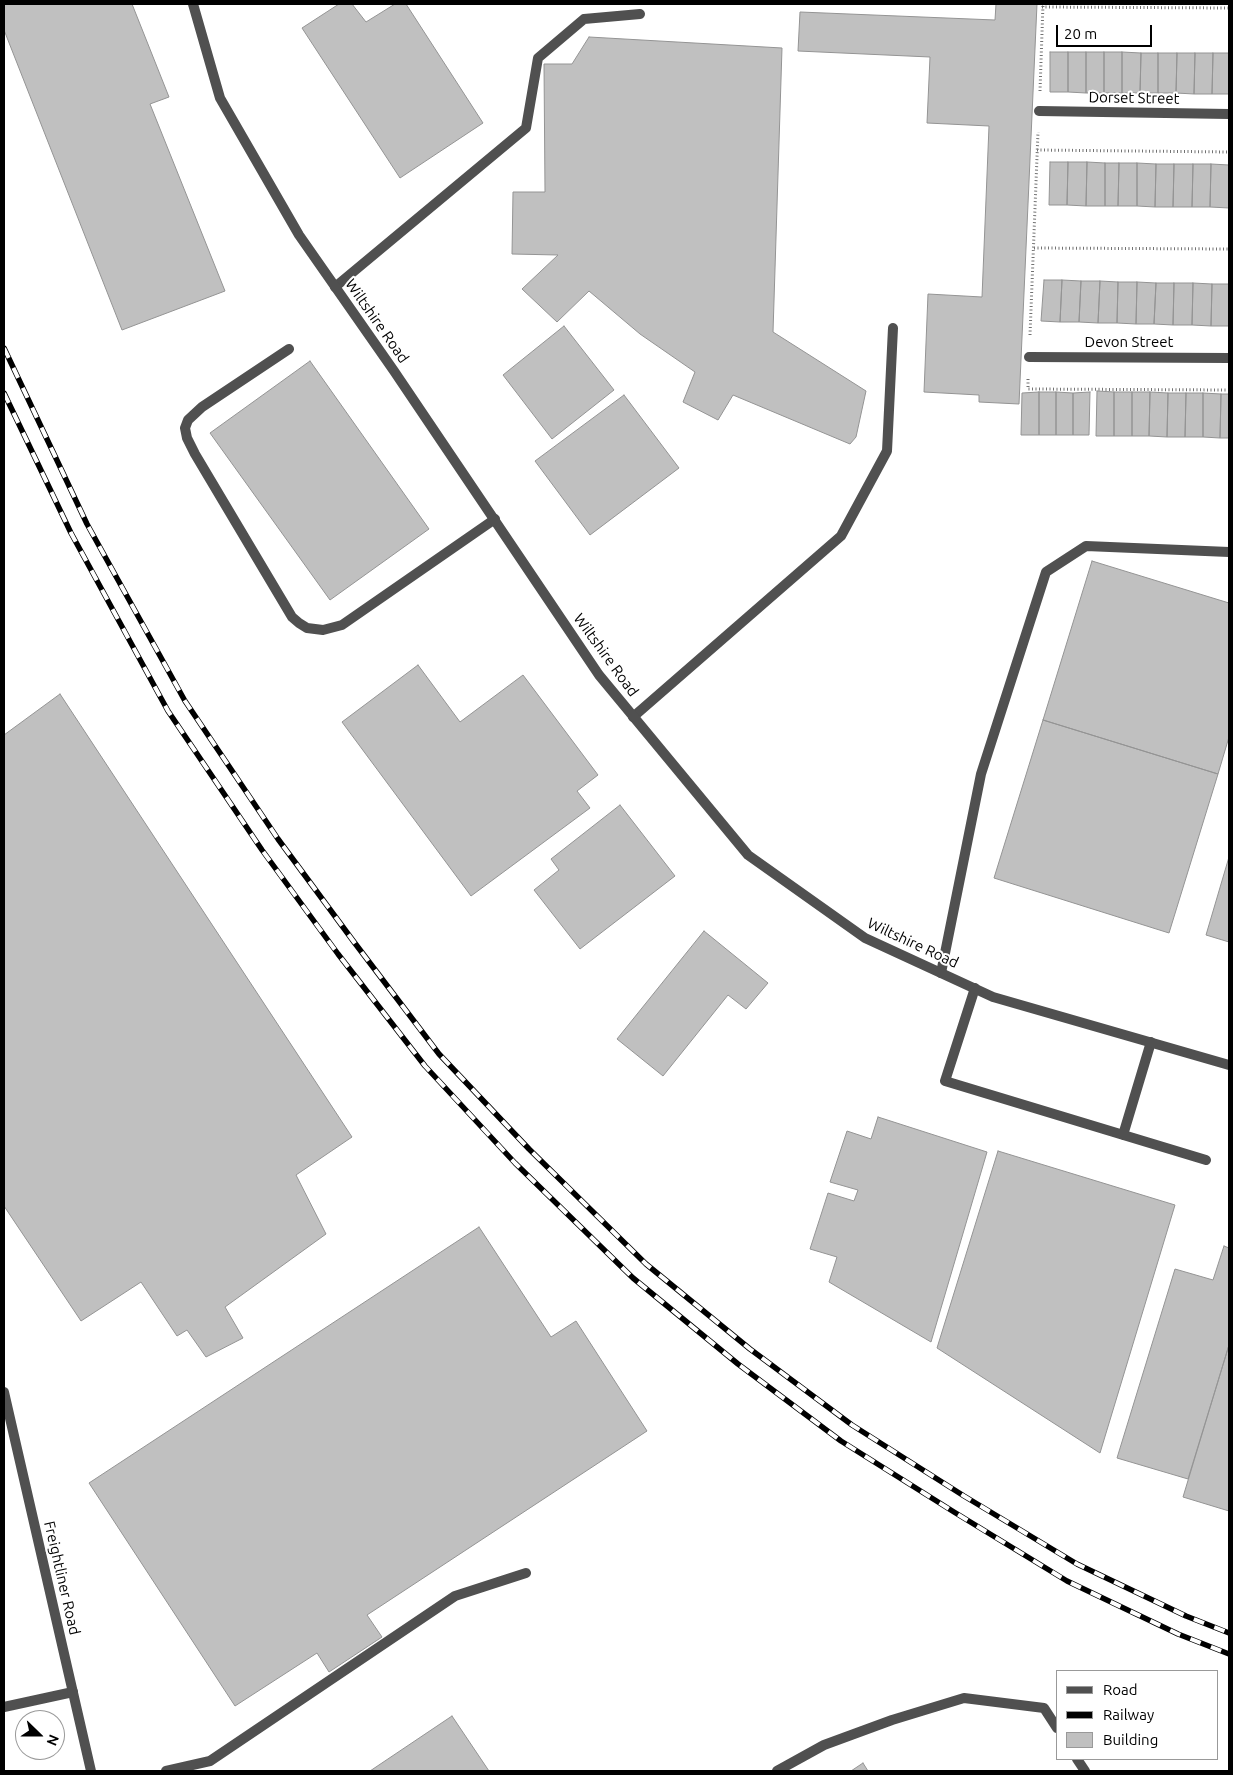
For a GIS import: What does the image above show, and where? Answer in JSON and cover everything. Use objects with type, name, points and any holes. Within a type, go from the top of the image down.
[{"type":"street","name":"Wiltshire Road","points":[[194,4],[220,98],[299,235],[495,519],[599,675],[748,855],[865,938],[974,988],[994,996],[1229,1065]]},
{"type":"street","points":[[335,288],[526,128],[538,58],[584,19],[640,14]]},
{"type":"street","name":"Dorset Street","points":[[1039,111],[1229,114]]},
{"type":"street","points":[[633,717],[841,536],[887,451],[893,328]]},
{"type":"street","points":[[289,349],[202,407],[188,420],[185,428],[187,438],[200,462],[292,617],[299,624],[307,628],[323,630],[342,625],[495,519]]},
{"type":"street","name":"Devon Street","points":[[1029,357],[1229,358]]},
{"type":"street","points":[[941,972],[981,774],[1046,572],[1086,546],[1229,552]]},
{"type":"street","points":[[974,988],[946,1081],[1206,1160]]},
{"type":"street","points":[[1123,1135],[1151,1042]]},
{"type":"street","name":"Freightliner Road","points":[[4,1392],[91,1771]]},
{"type":"street","points":[[166,1771],[210,1761],[455,1596],[526,1573]]},
{"type":"street","points":[[4,1707],[73,1692]]},
{"type":"street","points":[[777,1771],[824,1745],[892,1720],[964,1698],[1044,1708],[1056,1726]]},
{"type":"street","points":[[1078,1760],[1085,1771]]},
{"type":"path","points":[[1229,8],[1043,5],[1028,390],[1229,390]]},
{"type":"path","points":[[1037,150],[1229,152]]},
{"type":"path","points":[[1034,248],[1229,249]]},
{"type":"building","points":[[4,4],[132,4],[169,97],[150,104],[225,291],[122,330],[4,30]]},
{"type":"building","points":[[339,4],[352,4],[366,22],[395,4],[406,4],[483,123],[400,178],[302,28]]},
{"type":"building","points":[[996,4],[1037,4],[1019,404],[979,402],[979,395],[924,392],[928,294],[982,297],[989,126],[927,123],[930,57],[798,51],[800,12],[995,20]]},
{"type":"building","points":[[589,37],[782,48],[773,332],[866,391],[856,437],[850,444],[733,395],[718,420],[683,402],[695,372],[640,334],[589,291],[557,322],[522,289],[558,255],[512,254],[513,192],[545,192],[544,64],[572,64]]},
{"type":"building","points":[[1050,52],[1068,52],[1068,92],[1050,92]]},
{"type":"building","points":[[1068,52],[1086,52],[1086,93],[1068,92]]},
{"type":"building","points":[[1086,52],[1104,52],[1104,93],[1086,93]]},
{"type":"building","points":[[1104,52],[1122,52],[1122,93],[1104,93]]},
{"type":"building","points":[[1122,52],[1141,53],[1140,93],[1122,93]]},
{"type":"building","points":[[1141,53],[1158,53],[1158,93],[1140,93]]},
{"type":"building","points":[[1158,53],[1177,53],[1176,93],[1158,93]]},
{"type":"building","points":[[1177,53],[1195,53],[1194,94],[1176,93]]},
{"type":"building","points":[[1195,53],[1213,53],[1212,94],[1194,94]]},
{"type":"building","points":[[1213,53],[1229,53],[1229,94],[1212,94]]},
{"type":"building","points":[[1050,162],[1068,162],[1067,205],[1049,205]]},
{"type":"building","points":[[1068,162],[1087,162],[1086,206],[1067,205]]},
{"type":"building","points":[[1087,162],[1105,163],[1105,206],[1086,206]]},
{"type":"building","points":[[1105,163],[1119,163],[1118,206],[1105,206]]},
{"type":"building","points":[[1119,163],[1137,163],[1137,206],[1118,206]]},
{"type":"building","points":[[1137,163],[1156,164],[1155,207],[1137,206]]},
{"type":"building","points":[[1156,164],[1174,164],[1173,207],[1155,207]]},
{"type":"building","points":[[1174,164],[1193,164],[1192,207],[1173,207]]},
{"type":"building","points":[[1193,164],[1211,164],[1210,207],[1192,207]]},
{"type":"building","points":[[1211,164],[1229,165],[1229,208],[1210,207]]},
{"type":"building","points":[[1044,280],[1062,280],[1060,322],[1041,321]]},
{"type":"building","points":[[1062,280],[1081,281],[1079,322],[1060,322]]},
{"type":"building","points":[[1081,281],[1100,281],[1098,323],[1079,322]]},
{"type":"building","points":[[1100,281],[1118,282],[1117,323],[1098,323]]},
{"type":"building","points":[[1118,282],[1137,282],[1136,324],[1117,323]]},
{"type":"building","points":[[1137,282],[1156,283],[1154,324],[1136,324]]},
{"type":"building","points":[[1156,283],[1174,283],[1173,325],[1154,324]]},
{"type":"building","points":[[1174,283],[1193,283],[1192,325],[1173,325]]},
{"type":"building","points":[[1193,283],[1212,284],[1211,326],[1192,325]]},
{"type":"building","points":[[1212,284],[1229,284],[1229,326],[1211,326]]},
{"type":"building","points":[[564,326],[614,390],[552,439],[503,375]]},
{"type":"building","points":[[310,361],[429,529],[330,600],[210,433]]},
{"type":"building","points":[[1097,391],[1114,392],[1114,436],[1096,436]]},
{"type":"building","points":[[1039,392],[1056,392],[1056,435],[1039,435]]},
{"type":"building","points":[[1039,392],[1039,435],[1021,435],[1022,393]]},
{"type":"building","points":[[1056,392],[1073,393],[1073,435],[1056,435]]},
{"type":"building","points":[[1090,392],[1089,435],[1073,435],[1073,393]]},
{"type":"building","points":[[1114,392],[1132,392],[1132,436],[1114,436]]},
{"type":"building","points":[[1132,392],[1150,392],[1149,436],[1132,436]]},
{"type":"building","points":[[1150,392],[1168,393],[1167,437],[1149,436]]},
{"type":"building","points":[[1168,393],[1186,393],[1185,437],[1167,437]]},
{"type":"building","points":[[1186,393],[1203,393],[1203,437],[1185,437]]},
{"type":"building","points":[[1203,393],[1221,394],[1220,438],[1203,437]]},
{"type":"building","points":[[1221,394],[1229,394],[1229,438],[1220,438]]},
{"type":"building","points":[[624,395],[679,468],[590,535],[535,461]]},
{"type":"building","points":[[1092,561],[1229,603],[1229,737],[1218,774],[1043,720]]},
{"type":"building","points":[[418,665],[460,722],[523,675],[598,775],[577,791],[590,808],[471,896],[342,722]]},
{"type":"building","points":[[60,694],[352,1137],[296,1175],[326,1234],[225,1307],[243,1338],[206,1357],[187,1330],[177,1336],[141,1282],[81,1321],[4,1206],[4,735]]},
{"type":"building","points":[[1043,720],[1218,774],[1169,933],[994,878]]},
{"type":"building","points":[[620,805],[675,876],[580,949],[534,890],[559,870],[551,859]]},
{"type":"building","points":[[1229,857],[1229,942],[1206,935]]},
{"type":"building","points":[[704,931],[768,983],[746,1009],[728,995],[663,1076],[617,1039]]},
{"type":"building","points":[[878,1117],[987,1152],[931,1342],[829,1282],[837,1257],[810,1249],[828,1193],[854,1201],[858,1190],[830,1182],[847,1131],[871,1139]]},
{"type":"building","points":[[998,1151],[1175,1205],[1100,1453],[937,1348]]},
{"type":"building","points":[[479,1227],[551,1337],[576,1321],[647,1431],[367,1615],[382,1637],[329,1672],[317,1653],[235,1706],[89,1483]]},
{"type":"building","points":[[1224,1246],[1229,1248],[1229,1345],[1188,1479],[1117,1458],[1175,1269],[1213,1280]]},
{"type":"building","points":[[1229,1345],[1229,1511],[1183,1497]]},
{"type":"building","points":[[452,1716],[489,1771],[370,1771]]},
{"type":"building","points":[[863,1763],[868,1771],[851,1771]]},
{"type":"railway","points":[[4,348],[87,524],[185,701],[278,839],[439,1054],[529,1149],[646,1264],[750,1349],[852,1425],[964,1496],[1077,1564],[1186,1616],[1229,1633]]},
{"type":"railway","points":[[4,393],[71,533],[168,711],[262,850],[338,954],[425,1066],[515,1163],[633,1278],[738,1364],[841,1441],[1067,1581],[1178,1634],[1229,1654]]}]
